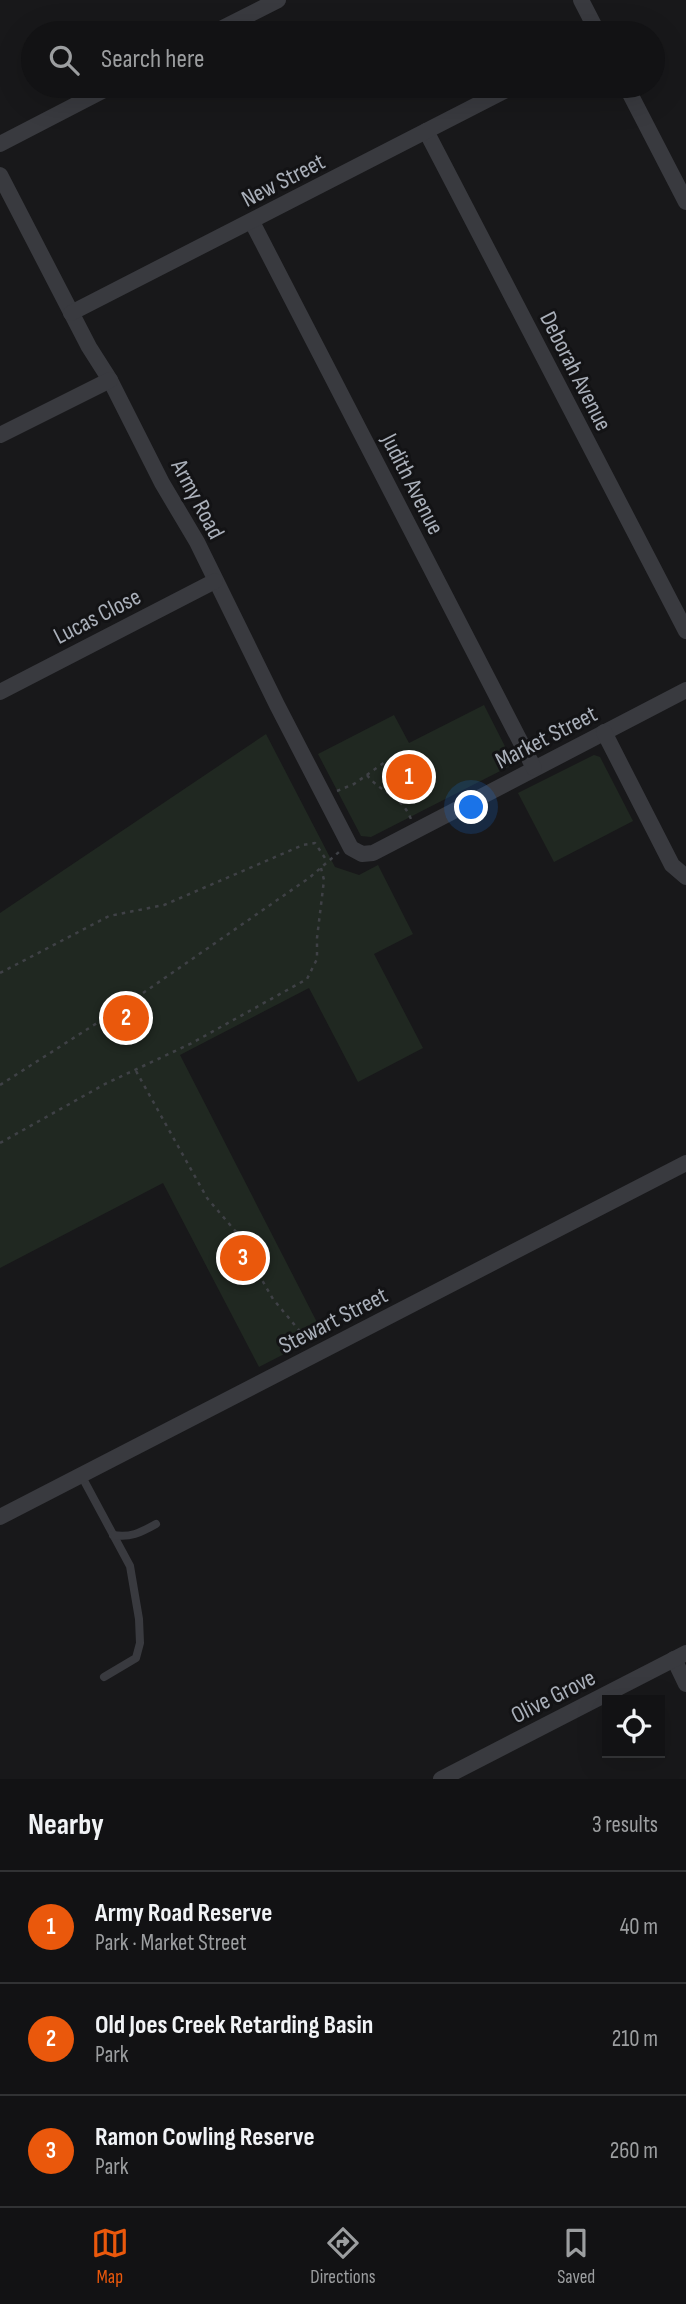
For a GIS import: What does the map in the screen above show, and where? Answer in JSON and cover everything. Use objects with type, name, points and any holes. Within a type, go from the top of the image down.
[{"type":"street","points":[[237,21],[278,0]]},
{"type":"street","points":[[581,0],[592,21]]},
{"type":"street","points":[[0,144],[89,98]]},
{"type":"street","name":"New Street","points":[[71,313],[491,98]]},
{"type":"street","points":[[632,98],[686,202]]},
{"type":"street","name":"Deborah Avenue","points":[[426,131],[686,631]]},
{"type":"street","name":"Army Road","points":[[0,176],[7,205],[110,380],[162,483],[197,542],[351,848]]},
{"type":"street","name":"Judith Avenue","points":[[252,222],[534,768]]},
{"type":"street","points":[[0,435],[110,380]]},
{"type":"street","name":"Lucas Close","points":[[0,692],[215,581]]},
{"type":"street","name":"Market Street","points":[[351,848],[362,854],[373,853],[686,691]]},
{"type":"street","points":[[604,732],[672,865],[686,877]]},
{"type":"street","name":"Stewart Street","points":[[0,1517],[686,1163]]},
{"type":"street","points":[[680,1656],[686,1684]]},
{"type":"street","name":"Olive Grove","points":[[441,1779],[680,1656]]},
{"type":"lane","points":[[81,1475],[130,1566],[139,1619],[140,1643],[136,1658],[104,1676]]},
{"type":"lane","points":[[113,1535],[137,1535],[156,1524]]},
{"type":"path","points":[[335,791],[354,784],[385,762]]},
{"type":"path","points":[[367,775],[377,787],[403,803],[411,819]]},
{"type":"path","points":[[0,973],[109,916],[164,905],[303,845],[316,844],[327,862]]},
{"type":"path","points":[[0,1085],[132,1000],[321,868],[341,850],[351,848]]},
{"type":"path","points":[[0,1143],[105,1084],[192,1043],[307,979],[317,959],[324,880],[321,868]]},
{"type":"path","points":[[136,1070],[207,1198],[243,1240],[273,1300],[310,1344]]},
{"type":"shaded area","points":[[484,705],[514,764],[371,837],[361,836],[318,754],[394,715],[409,743]]},
{"type":"shaded area","points":[[266,734],[335,867],[359,875],[378,865],[413,934],[374,954],[423,1048],[358,1082],[309,988],[180,1055],[323,1334],[259,1367],[163,1183],[0,1268],[0,913]]},
{"type":"shaded area","points":[[594,755],[600,757],[633,821],[554,862],[518,793]]},
{"type":"place","name":"Army Road Reserve","points":[[409,777]]},
{"type":"place","name":"Old Joes Creek Retarding Basin","points":[[126,1018]]},
{"type":"place","name":"Ramon Cowling Reserve","points":[[243,1258]]}]
